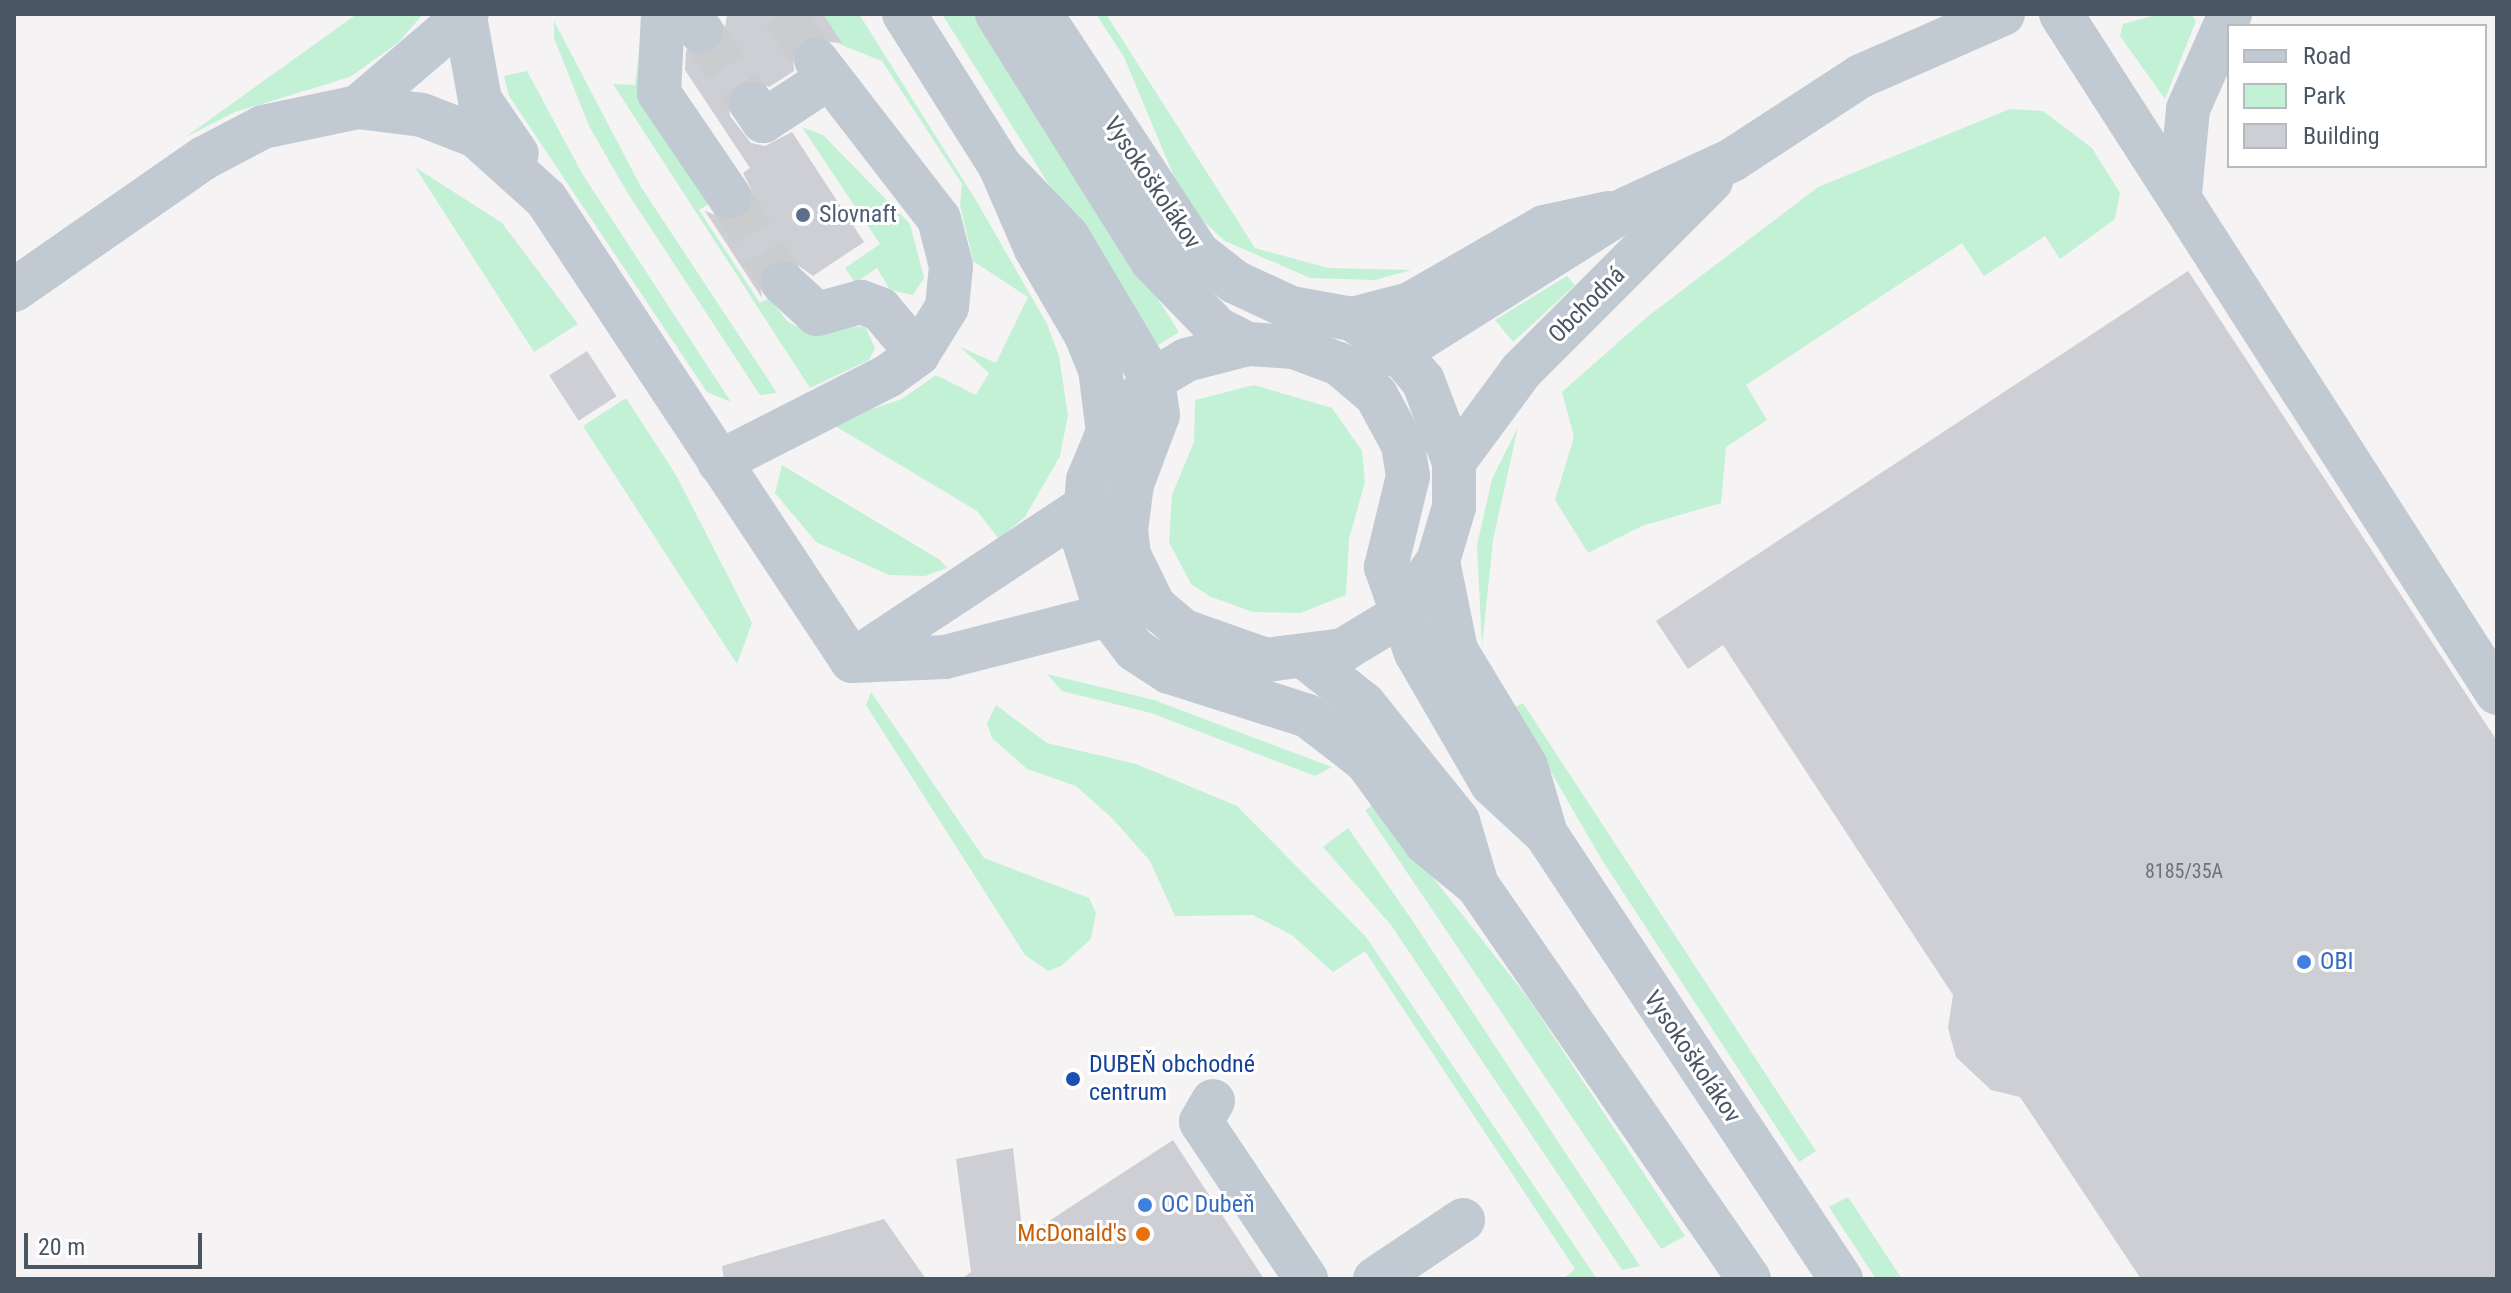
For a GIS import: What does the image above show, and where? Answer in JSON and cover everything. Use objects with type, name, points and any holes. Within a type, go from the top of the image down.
[{"type":"street","name":"Vysokoškolákov","points":[[904,14],[1000,166],[1100,369],[1108,432]]},
{"type":"street","name":"Vysokoškolákov","points":[[997,14],[1152,261],[1218,329],[1248,344]]},
{"type":"street","name":"Vysokoškolákov","points":[[1000,166],[1068,237],[1153,380],[1158,415],[1132,484],[1126,530],[1129,555],[1154,606],[1184,631],[1231,653],[1307,659],[1343,650],[1399,616],[1438,561],[1454,507],[1454,462],[1443,419],[1399,352],[1352,319],[1291,308],[1235,282],[1198,253],[1041,14]]},
{"type":"street","name":"Obchodná","points":[[1339,364],[1399,352],[1626,209],[1732,160],[1861,76],[2003,14]]},
{"type":"street","points":[[2061,14],[2180,194],[2497,693]]},
{"type":"street","points":[[2180,194],[2188,109],[2230,14]]},
{"type":"street","points":[[358,107],[466,16]]},
{"type":"street","points":[[466,16],[480,100],[852,661]]},
{"type":"street","points":[[684,20],[659,93],[729,196]]},
{"type":"street","points":[[719,462],[918,354],[947,307],[951,266],[939,219],[822,69],[763,121],[751,103]]},
{"type":"street","points":[[14,290],[204,158],[263,127],[358,107],[422,115],[476,136],[546,199]]},
{"type":"street","name":"Obchodná","points":[[1454,462],[1521,371],[1732,160]]},
{"type":"street","name":"Obchodná","points":[[1352,319],[1410,304],[1544,227],[1626,209]]},
{"type":"street","points":[[783,283],[817,314],[861,302],[880,309],[918,354]]},
{"type":"street","name":"Vysokoškolákov","points":[[1749,1279],[1477,885],[1426,843],[1366,761],[1308,716],[1169,672],[1135,650],[1106,612],[1089,571],[1083,508],[1108,432],[1153,380],[1186,360],[1248,344],[1294,347],[1339,364],[1376,395],[1403,445],[1405,509],[1386,567],[1399,616],[1492,784],[1546,834],[1841,1279]]},
{"type":"street","points":[[852,661],[1083,508]]},
{"type":"street","name":"Vysokoškolákov","points":[[1438,561],[1456,650],[1526,766],[1546,834]]},
{"type":"street","points":[[852,661],[945,657],[1106,612],[1154,606]]},
{"type":"street","name":"Vysokoškolákov","points":[[1307,659],[1364,704],[1458,821],[1477,885]]},
{"type":"street","points":[[1213,1101],[1201,1122],[1306,1279]]},
{"type":"street","points":[[1375,1279],[1463,1220]]},
{"type":"green space","points":[[357,14],[423,14],[399,42],[350,77],[235,112],[184,138]]},
{"type":"green space","points":[[823,14],[859,14],[977,202],[1047,324],[1059,356],[1068,415],[1060,456],[1025,517],[999,539],[977,511],[830,423],[902,399],[936,375],[976,395],[989,373],[960,347],[996,363],[1028,297],[973,261],[960,205],[962,184],[882,61],[839,44]]},
{"type":"green space","points":[[942,14],[976,14],[1179,332],[1152,349]]},
{"type":"green space","points":[[1096,14],[1106,14],[1255,248],[1328,268],[1411,270],[1375,280],[1310,278],[1225,241],[1186,205],[1124,57]]},
{"type":"green space","points":[[2160,14],[2191,14],[2196,21],[2165,99],[2120,36],[2123,24]]},
{"type":"green space","points":[[554,21],[641,187],[777,393],[760,395],[627,192],[589,126],[554,38]]},
{"type":"green space","points":[[641,37],[713,201],[699,210],[760,303],[769,298],[788,322],[809,332],[865,326],[875,348],[869,360],[810,388],[613,84],[635,85]]},
{"type":"green space","points":[[527,71],[583,175],[731,402],[707,392],[509,96],[504,76]]},
{"type":"green space","points":[[2010,109],[2043,111],[2092,148],[2120,193],[2115,219],[2060,259],[2045,236],[1984,276],[1962,243],[1746,385],[1767,420],[1726,447],[1721,503],[1642,526],[1588,553],[1555,500],[1574,437],[1562,392],[1647,317],[1818,187]]},
{"type":"green space","points":[[802,127],[823,135],[910,224],[924,278],[913,295],[890,290],[877,268],[855,283],[845,268],[880,244]]},
{"type":"green space","points":[[415,167],[502,223],[578,324],[534,352]]},
{"type":"green space","points":[[1567,276],[1575,285],[1513,342],[1495,320]]},
{"type":"green space","points":[[1254,385],[1332,408],[1362,451],[1365,482],[1349,539],[1346,595],[1300,613],[1253,612],[1211,597],[1191,584],[1169,542],[1172,495],[1194,442],[1195,400]]},
{"type":"green space","points":[[626,398],[676,475],[752,623],[737,664],[583,426]]},
{"type":"green space","points":[[1518,427],[1493,540],[1482,646],[1477,545],[1492,479]]},
{"type":"green space","points":[[782,465],[940,560],[947,568],[925,576],[889,575],[816,542],[775,493]]},
{"type":"green space","points":[[1047,674],[1154,700],[1332,767],[1315,776],[1151,713],[1062,691]]},
{"type":"green space","points":[[871,692],[984,858],[1089,898],[1096,913],[1091,939],[1061,966],[1048,971],[1025,955],[866,705]]},
{"type":"green space","points":[[1523,703],[1816,1151],[1799,1162],[1602,860],[1514,708]]},
{"type":"green space","points":[[996,705],[1047,743],[1136,764],[1237,806],[1366,937],[1597,1279],[1563,1279],[1575,1269],[1365,951],[1333,972],[1292,935],[1253,915],[1175,916],[1150,861],[1113,819],[1076,786],[1027,769],[992,738],[987,723]]},
{"type":"green space","points":[[1375,804],[1528,998],[1685,1236],[1661,1249],[1365,810]]},
{"type":"green space","points":[[1348,828],[1640,1266],[1622,1270],[1391,925],[1323,847]]},
{"type":"green space","points":[[1848,1197],[1902,1279],[1876,1279],[1829,1207]]},
{"type":"building","points":[[727,14],[823,14],[842,43],[801,40],[793,51],[794,71],[769,87],[749,78],[728,93],[730,116],[751,143],[765,146],[792,132],[864,242],[813,276],[789,259],[775,260],[759,277],[762,298],[705,211],[730,221],[744,216],[754,195],[743,173],[750,168],[685,70],[686,50],[704,56],[723,42]]},
{"type":"building","name":"OBI","points":[[2188,271],[2497,741],[2497,1279],[2141,1279],[2020,1097],[1991,1090],[1956,1057],[1948,1028],[1953,995],[1723,645],[1688,669],[1656,621]]},
{"type":"building","points":[[587,351],[616,396],[579,421],[549,376]]},
{"type":"building","name":"OC Dubeň","points":[[1173,1140],[1264,1279],[961,1279],[971,1272],[956,1159],[1013,1148],[1023,1238]]},
{"type":"building","points":[[884,1219],[926,1279],[724,1279],[722,1266]]},
{"type":"tunnel","points":[[783,14],[816,60]]},
{"type":"tunnel","points":[[701,31],[751,103]]},
{"type":"tunnel","points":[[729,196],[783,283]]},
{"type":"place","name":"Slovnaft","points":[[803,215]]},
{"type":"place","name":"OBI","points":[[2304,962]]},
{"type":"place","name":"DUBEŇ obchodné centrum","points":[[1073,1079]]},
{"type":"place","name":"OC Dubeň","points":[[1145,1205]]},
{"type":"place","name":"McDonald's","points":[[1143,1234]]}]
